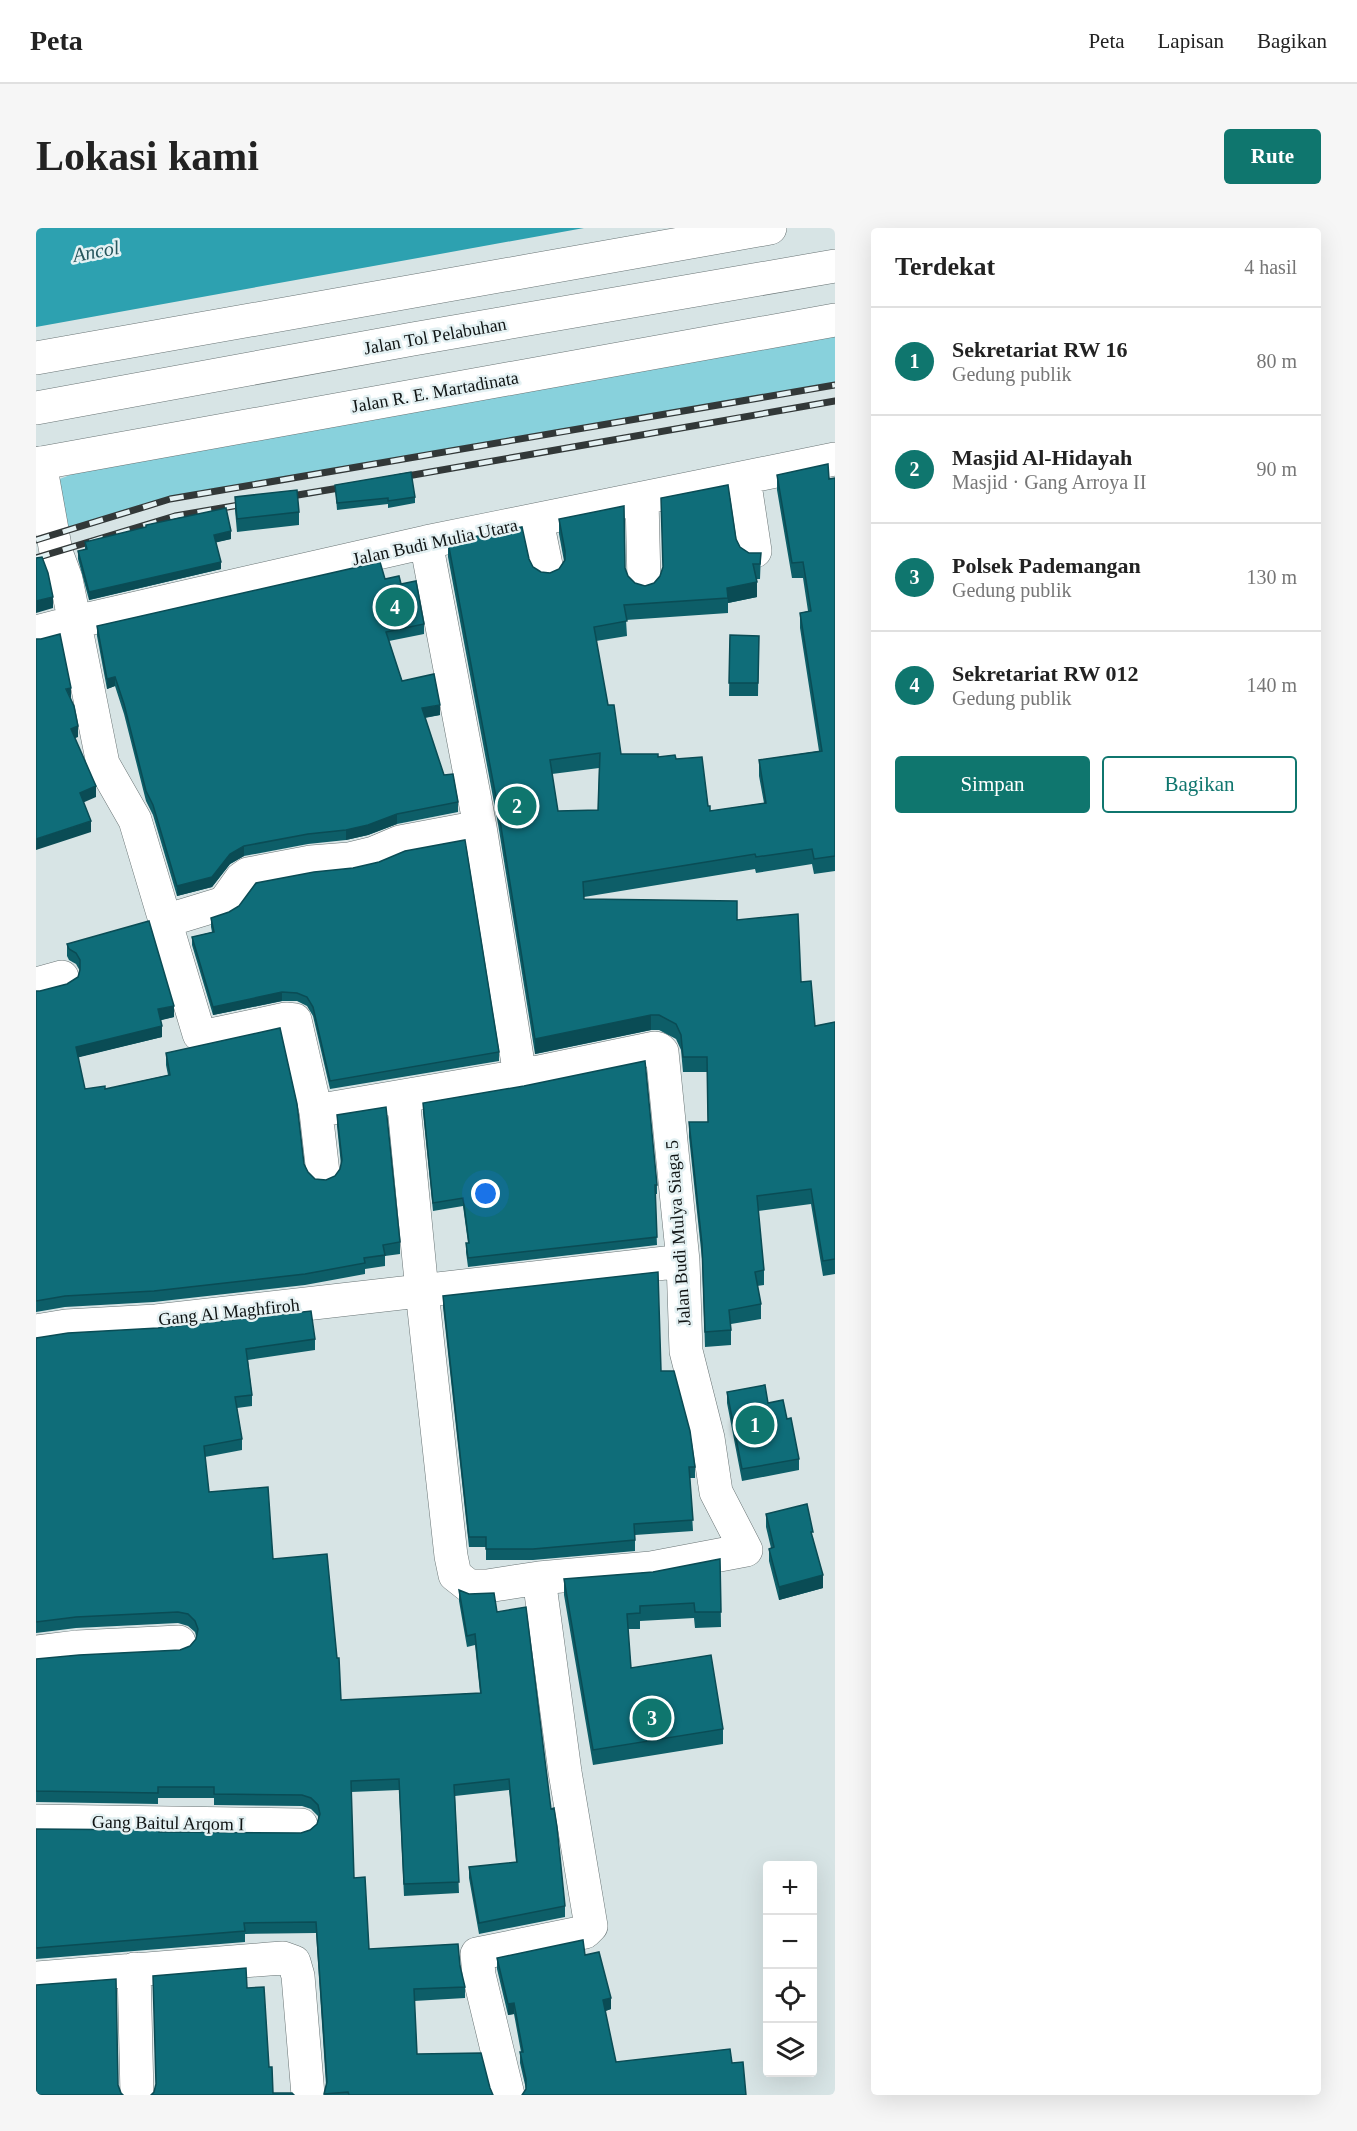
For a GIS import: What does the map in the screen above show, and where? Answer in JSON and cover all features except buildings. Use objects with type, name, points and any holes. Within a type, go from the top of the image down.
[{"type":"main road","points":[[36,358],[770,228]]},
{"type":"main road","name":"Jalan Tol Pelabuhan","points":[[36,408],[425,337],[835,266]]},
{"type":"main road","points":[[36,417],[835,278]]},
{"type":"main road","name":"Jalan R. E. Martadinata","points":[[38,464],[835,320]]},
{"type":"main road","name":"Jalan Budi Mulia Utara","points":[[36,632],[75,621],[426,542],[835,459]]},
{"type":"main road","points":[[38,464],[56,552],[66,579],[103,764],[135,820],[198,1033],[206,1036],[286,1019],[295,1020],[316,1112],[323,1173]]},
{"type":"main road","points":[[744,478],[755,550]]},
{"type":"main road","points":[[642,499],[644,582]]},
{"type":"main road","points":[[537,521],[547,570]]},
{"type":"main road","points":[[316,1112],[520,1076],[480,827],[426,542]]},
{"type":"main road","points":[[165,921],[224,903],[248,873],[310,862],[349,859],[374,853],[400,842],[480,827]]},
{"type":"main road","name":"Jalan Budi Mulya Siaga 5","points":[[520,1076],[659,1049],[662,1052],[683,1261],[686,1350],[708,1438],[716,1492],[746,1550],[651,1568],[539,1578]]},
{"type":"main road","points":[[403,1096],[451,1556],[456,1575],[469,1586],[487,1586],[539,1578],[565,1772],[591,1926],[585,1932],[477,1954],[479,1975],[508,2095]]},
{"type":"main road","name":"Gang Al Maghfiroh","points":[[36,1331],[66,1326],[156,1321],[683,1261]]},
{"type":"main road","points":[[36,1652],[179,1642]]},
{"type":"main road","name":"Gang Baitul Arqom I","points":[[36,1821],[301,1825]]},
{"type":"main road","points":[[36,1978],[284,1958],[294,1962],[298,1976],[308,2095]]},
{"type":"main road","points":[[134,1969],[137,2095]]},
{"type":"shaded area","points":[[835,320],[835,385],[170,499],[53,535],[44,485],[153,443]]},
{"type":"water","name":"Ancol","points":[[36,228],[584,228],[36,327]]},
{"type":"railway","points":[[36,540],[170,499],[835,385]]},
{"type":"railway","points":[[396,478],[835,401]]},
{"type":"railway","points":[[280,498],[351,486]]},
{"type":"railway","points":[[36,558],[175,516],[251,503]]},
{"type":"place","name":"Sekretariat RW 012","points":[[395,607]]},
{"type":"place","name":"Masjid Al-Hidayah","points":[[517,806]]},
{"type":"place","name":"Sekretariat RW 16","points":[[755,1425]]},
{"type":"place","name":"Polsek Pademangan","points":[[652,1718]]}]
